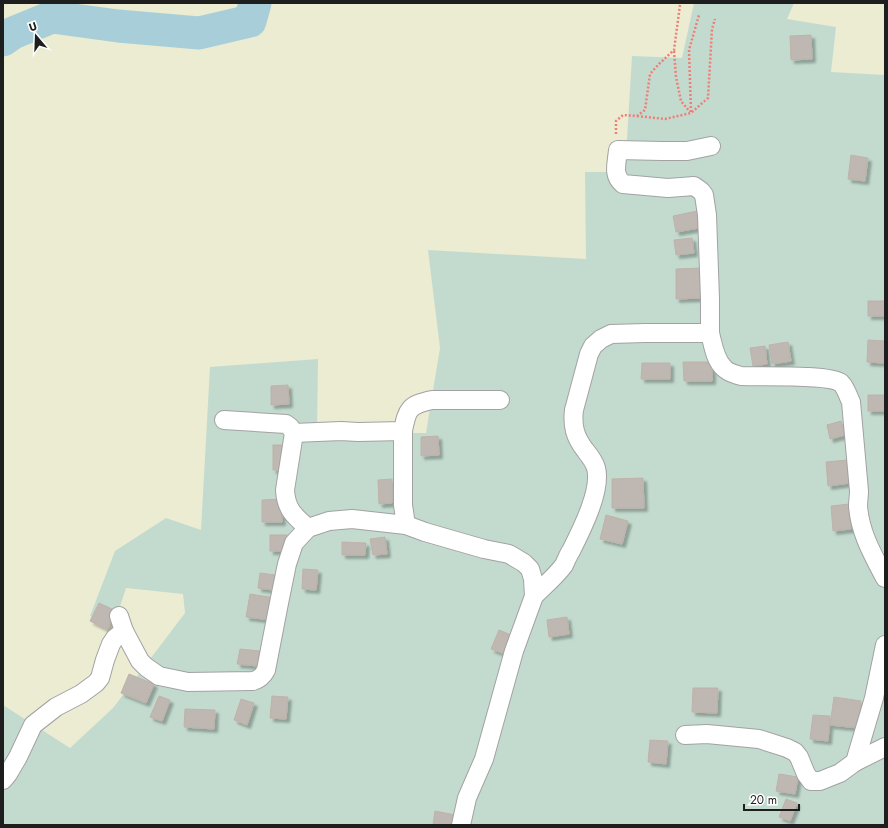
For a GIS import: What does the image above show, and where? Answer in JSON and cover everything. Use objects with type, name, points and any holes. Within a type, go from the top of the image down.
[{"type":"street","points":[[711,146],[687,151],[618,150],[616,174],[620,182],[623,184],[668,188],[694,186],[701,191],[704,196],[707,215],[710,333],[718,361],[724,369],[741,376],[828,379],[840,383],[846,390],[851,402],[859,491],[858,505],[860,520],[866,540],[885,578]]},
{"type":"street","points":[[534,596],[564,565],[580,532],[595,489],[597,478],[596,467],[576,436],[573,418],[589,354],[593,346],[601,339],[611,334],[710,333]]},
{"type":"street","points":[[406,525],[403,505],[403,431],[409,409],[417,404],[432,400],[500,400]]},
{"type":"street","points":[[224,420],[286,424],[292,429],[294,433],[285,490],[285,499],[287,505],[295,516],[308,528]]},
{"type":"street","points":[[294,433],[403,431]]},
{"type":"street","points":[[3,780],[18,757],[33,725],[56,707],[81,694],[96,683],[100,678],[111,644],[122,623],[140,661],[159,676],[188,682],[245,682],[260,679],[266,670],[278,603],[287,564],[294,543],[308,528],[329,521],[352,519],[406,525],[484,549],[509,554],[524,563],[530,569],[533,579],[534,596],[514,651],[484,759],[468,798],[461,825]]},
{"type":"street","points":[[855,762],[874,698],[885,645]]},
{"type":"street","points":[[685,735],[708,734],[759,739],[787,748],[795,752],[799,757],[806,774],[811,781],[820,781],[840,773],[855,762],[885,747]]},
{"type":"path","points":[[680,5],[674,50],[676,77],[681,101],[691,113]]},
{"type":"path","points":[[691,113],[689,50],[699,15]]},
{"type":"path","points":[[618,150],[616,121],[623,115],[665,119],[691,113],[708,98],[712,29],[715,19]]},
{"type":"path","points":[[637,116],[645,110],[650,74],[674,50]]},
{"type":"green space","points":[[3,3],[885,3],[885,825],[3,825]]},
{"type":"green space","points":[[694,3],[794,3],[787,19],[836,27],[831,72],[885,75],[885,825],[3,825],[3,705],[70,748],[113,708],[185,613],[183,594],[126,588],[114,625],[90,616],[115,551],[166,518],[201,530],[210,367],[318,359],[317,433],[426,433],[440,348],[428,250],[586,259],[585,172],[625,172],[632,56],[682,58]]},
{"type":"building","points":[[811,35],[812,59],[791,60],[790,36]]},
{"type":"building","points":[[851,155],[868,158],[865,181],[848,179]]},
{"type":"building","points":[[697,211],[699,228],[676,232],[673,216]]},
{"type":"building","points":[[692,238],[694,253],[676,255],[674,240]]},
{"type":"building","points":[[700,268],[701,298],[676,299],[676,269]]},
{"type":"building","points":[[868,301],[885,301],[885,316],[868,316]]},
{"type":"building","points":[[868,340],[885,341],[885,363],[867,362]]},
{"type":"building","points":[[788,342],[791,361],[772,364],[769,345]]},
{"type":"building","points":[[765,346],[767,364],[753,366],[750,348]]},
{"type":"building","points":[[683,362],[712,362],[712,381],[684,381]]},
{"type":"building","points":[[642,363],[670,363],[670,379],[641,379]]},
{"type":"building","points":[[288,385],[289,404],[271,405],[271,386]]},
{"type":"building","points":[[868,395],[885,395],[885,411],[868,411]]},
{"type":"building","points":[[841,421],[845,435],[830,439],[827,425]]},
{"type":"building","points":[[438,436],[439,455],[421,456],[421,437]]},
{"type":"building","points":[[273,445],[287,445],[287,470],[273,470]]},
{"type":"building","points":[[847,460],[850,483],[828,486],[826,462]]},
{"type":"building","points":[[643,478],[644,508],[612,508],[612,479]]},
{"type":"building","points":[[392,479],[392,503],[379,504],[378,480]]},
{"type":"building","points":[[281,499],[282,522],[262,522],[262,500]]},
{"type":"building","points":[[849,504],[851,529],[833,531],[831,506]]},
{"type":"building","points":[[606,515],[628,521],[622,544],[600,539]]},
{"type":"building","points":[[270,535],[287,535],[287,551],[270,551]]},
{"type":"building","points":[[385,537],[387,554],[373,555],[370,539]]},
{"type":"building","points":[[342,542],[366,543],[365,555],[342,555]]},
{"type":"building","points":[[303,569],[318,570],[316,590],[302,589]]},
{"type":"building","points":[[260,573],[275,575],[273,590],[258,588]]},
{"type":"building","points":[[250,594],[275,598],[271,620],[246,617]]},
{"type":"building","points":[[99,603],[116,611],[107,629],[90,621]]},
{"type":"building","points":[[567,617],[569,634],[549,637],[547,620]]},
{"type":"building","points":[[499,630],[518,638],[510,656],[491,649]]},
{"type":"building","points":[[240,649],[260,651],[258,666],[237,664]]},
{"type":"building","points":[[129,674],[154,684],[146,703],[121,693]]},
{"type":"building","points":[[693,688],[718,688],[717,713],[692,712]]},
{"type":"building","points":[[159,696],[170,700],[162,721],[150,717]]},
{"type":"building","points":[[272,696],[288,697],[286,719],[270,718]]},
{"type":"building","points":[[834,697],[861,701],[858,728],[830,725]]},
{"type":"building","points":[[241,699],[254,703],[247,725],[234,720]]},
{"type":"building","points":[[185,709],[215,710],[214,729],[184,727]]},
{"type":"building","points":[[813,715],[830,716],[828,741],[810,739]]},
{"type":"building","points":[[650,740],[668,741],[666,764],[648,762]]},
{"type":"building","points":[[779,774],[798,777],[795,794],[776,791]]},
{"type":"building","points":[[786,799],[797,803],[790,821],[779,817]]},
{"type":"building","points":[[435,811],[455,815],[453,825],[433,825]]},
{"type":"waterway","points":[[3,40],[13,33],[52,17],[118,26],[199,33],[250,21],[255,3]]}]
